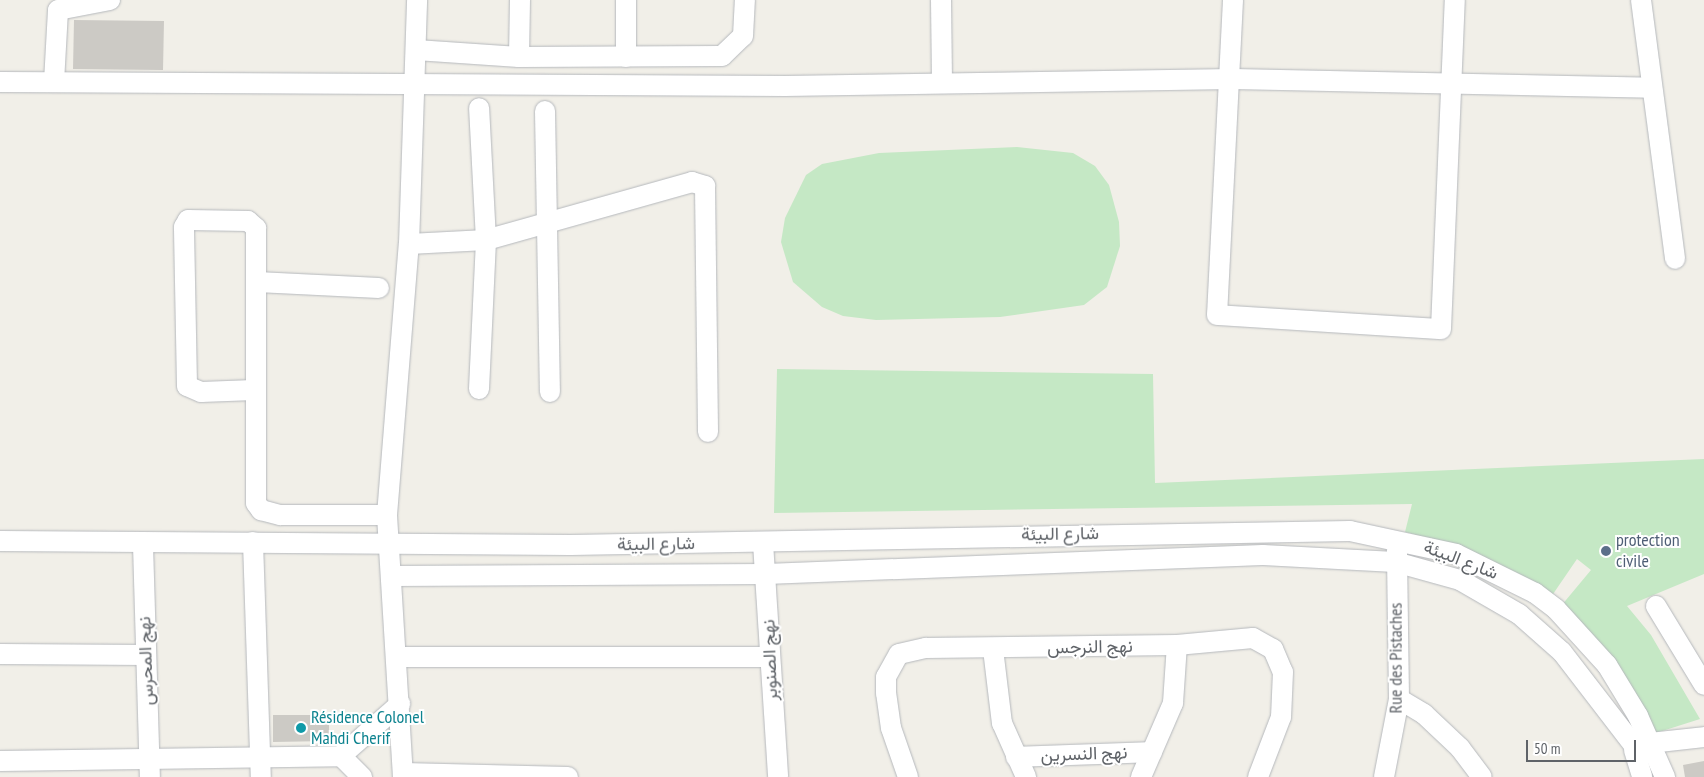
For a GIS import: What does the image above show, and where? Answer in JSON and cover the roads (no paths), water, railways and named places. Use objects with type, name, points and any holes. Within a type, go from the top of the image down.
[{"type":"street","points":[[54,82],[58,10],[110,0]]},
{"type":"street","points":[[416,0],[409,244],[388,515],[399,657],[403,775],[568,777]]},
{"type":"street","points":[[519,57],[520,0]]},
{"type":"street","points":[[626,0],[626,57]]},
{"type":"street","points":[[416,50],[519,57],[722,56],[743,36],[745,0]]},
{"type":"street","points":[[940,0],[942,80]]},
{"type":"street","points":[[1233,0],[1233,79],[1217,315],[1441,329],[1454,85],[1455,0]]},
{"type":"street","points":[[1640,0],[1675,259]]},
{"type":"street","points":[[0,82],[414,81],[785,86],[942,80],[1233,79],[1652,88]]},
{"type":"street","points":[[479,108],[486,240],[479,389]]},
{"type":"street","points":[[545,111],[550,392]]},
{"type":"street","points":[[409,244],[486,240],[692,182],[705,186],[708,432]]},
{"type":"street","points":[[254,390],[201,392],[187,386],[186,221],[254,224],[257,282],[254,390],[256,503],[261,510],[280,515],[388,515]]},
{"type":"street","points":[[257,282],[380,288]]},
{"type":"street","name":"شارع البيئة","points":[[0,541],[143,544],[253,542],[763,543],[905,536],[1350,531],[1399,538],[1486,566],[1556,610],[1607,664],[1643,744],[1642,777]]},
{"type":"street","name":"Rue des Pistaches","points":[[1384,777],[1399,699],[1395,562],[1399,538]]},
{"type":"street","points":[[253,542],[261,777]]},
{"type":"street","name":"نهج الصنوبر","points":[[763,543],[778,777]]},
{"type":"street","name":"نهج المحرس","points":[[143,544],[150,768]]},
{"type":"street","name":"شارع البيئة","points":[[393,576],[766,574],[1263,555],[1395,562],[1460,580],[1519,614],[1562,652],[1643,744],[1665,777]]},
{"type":"street","points":[[1656,606],[1704,685]]},
{"type":"street","name":"نهج النرجس","points":[[908,777],[892,728],[886,694],[891,664],[911,650],[1177,645],[1253,638],[1279,657],[1283,672],[1281,717],[1258,777]]},
{"type":"street","points":[[1141,777],[1173,703],[1177,645]]},
{"type":"street","points":[[993,649],[995,694],[1016,757],[1026,777]]},
{"type":"street","points":[[0,654],[145,655]]},
{"type":"street","points":[[399,657],[770,656]]},
{"type":"street","points":[[1399,699],[1424,714],[1460,748],[1482,777]]},
{"type":"street","points":[[0,761],[150,768],[261,757],[340,756],[400,704]]},
{"type":"street","points":[[1643,744],[1704,736]]},
{"type":"street","name":"نهج النسرين","points":[[1016,757],[1152,752]]},
{"type":"street","points":[[340,756],[362,777]]},
{"type":"place","name":"protection civile","points":[[1606,551]]},
{"type":"place","name":"Résidence Colonel Mahdi Cherif","points":[[301,728]]}]
